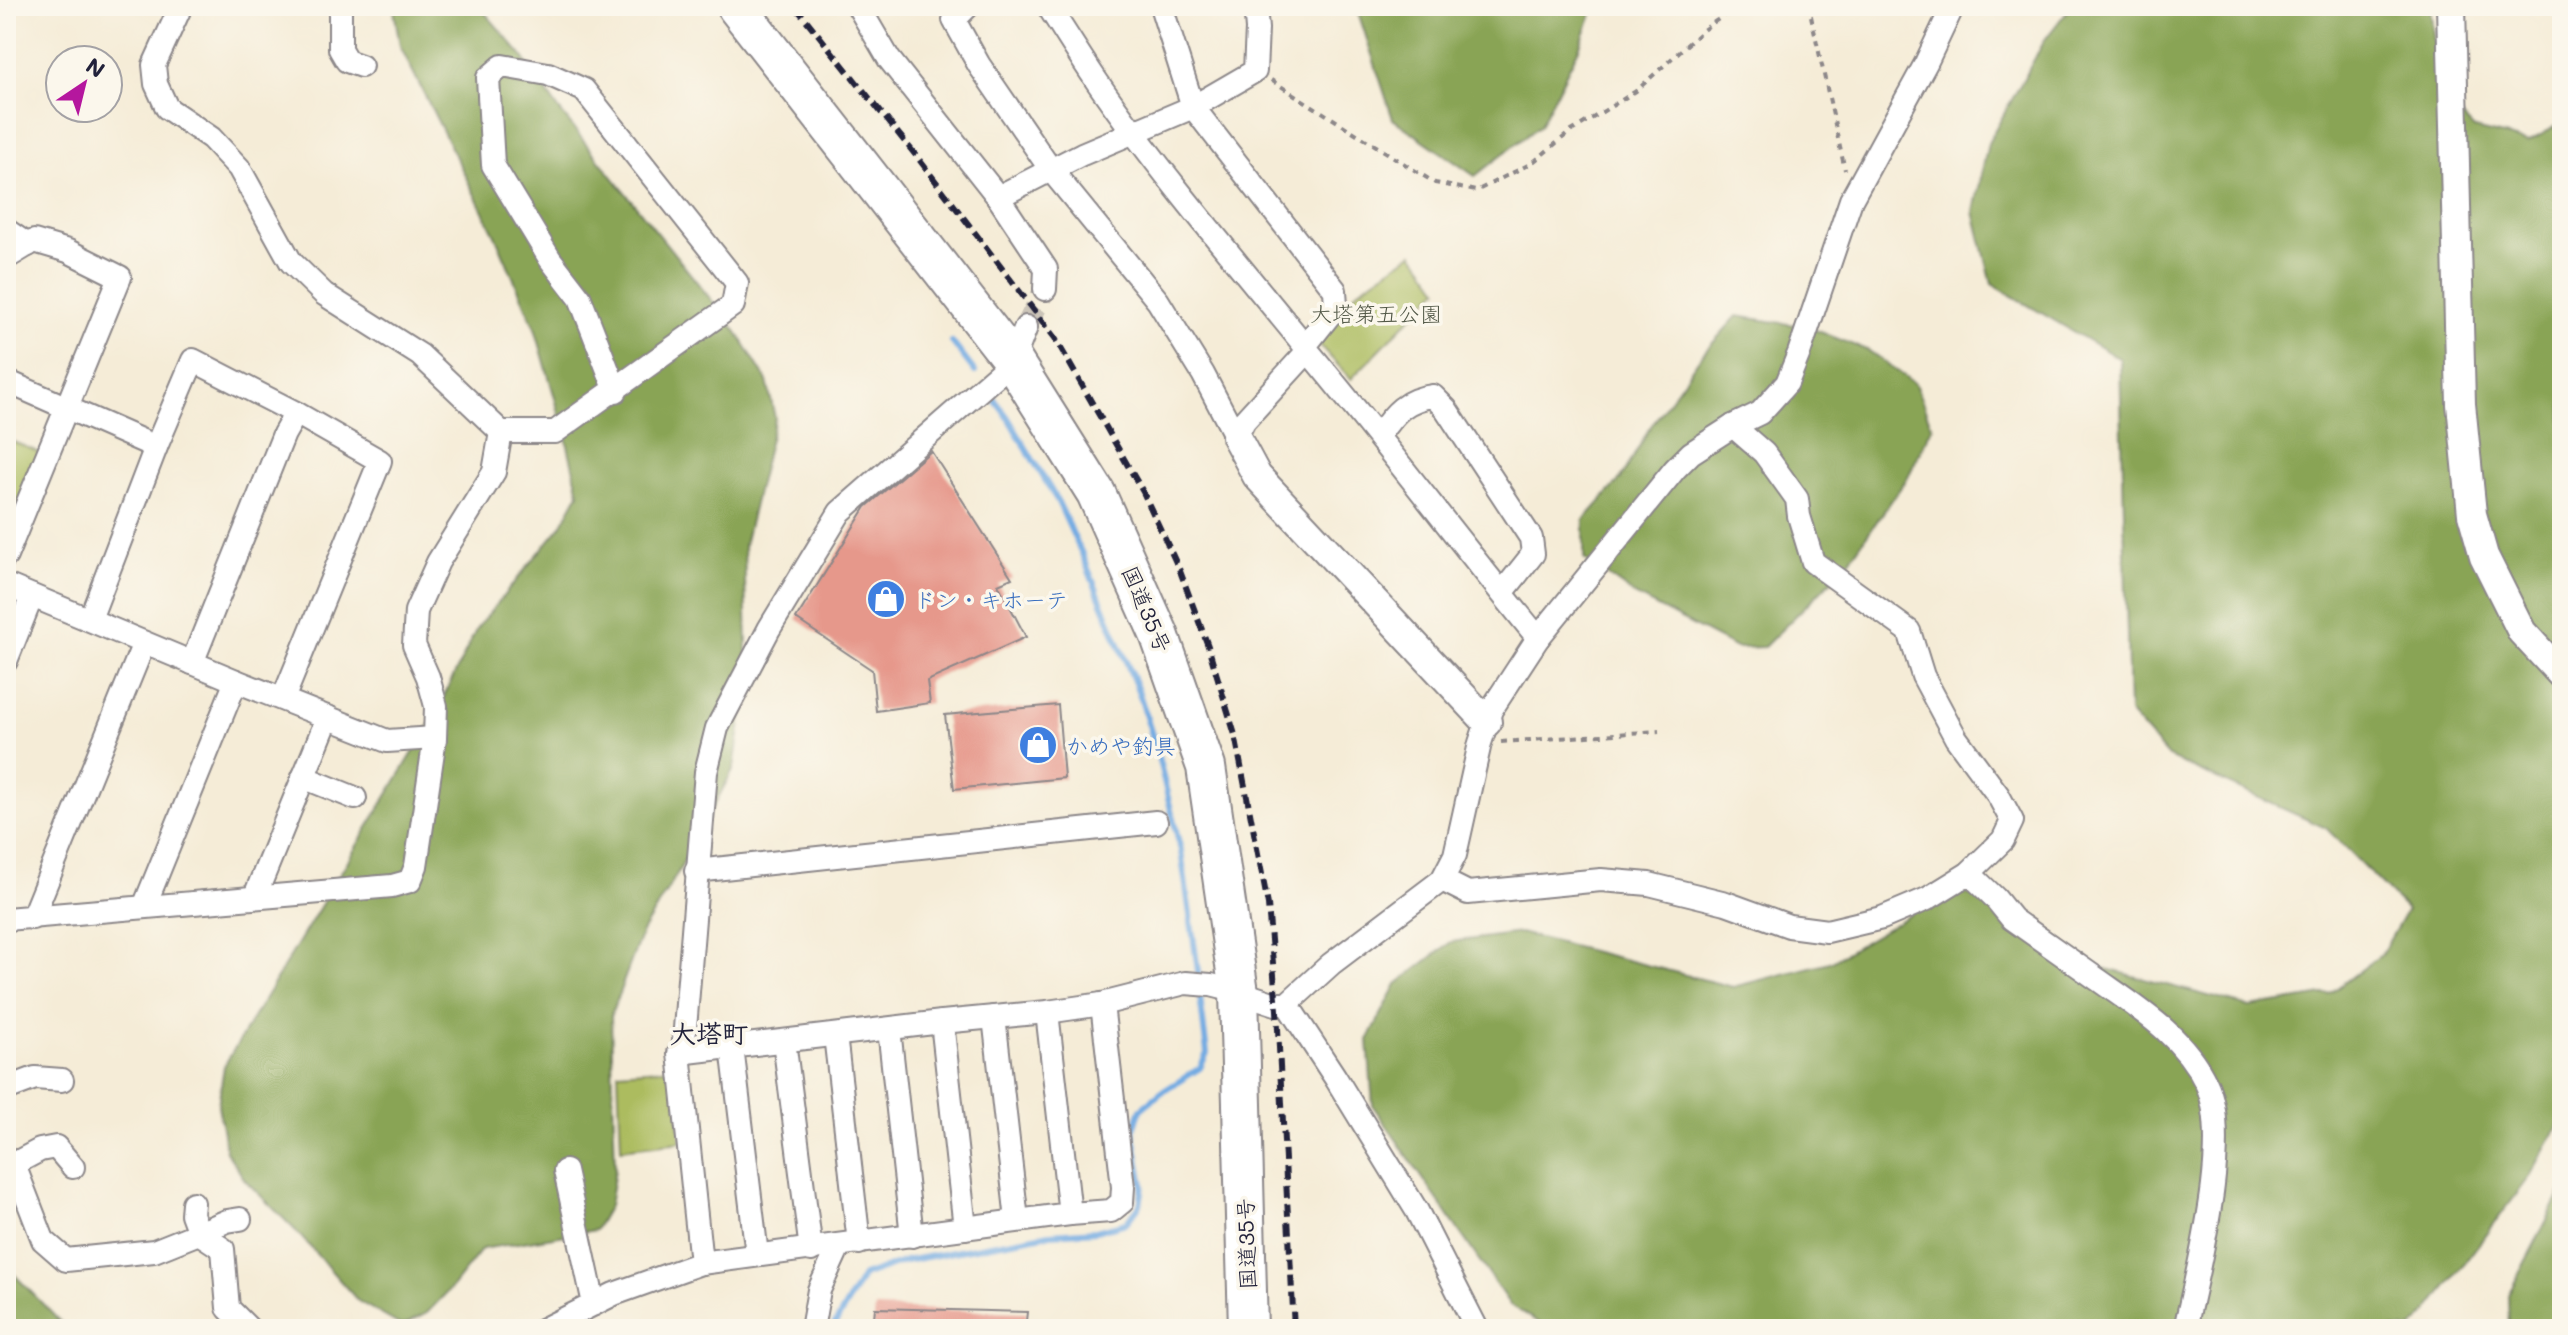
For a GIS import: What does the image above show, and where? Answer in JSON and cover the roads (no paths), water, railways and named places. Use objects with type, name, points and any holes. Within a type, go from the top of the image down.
[{"type":"highway","name":"国道35号","points":[[736,6],[1019,344],[1096,493],[1159,634],[1206,767],[1225,988],[1248,1329]]},
{"type":"street","points":[[181,6],[154,65],[156,84],[167,108],[211,138],[239,168],[291,262],[324,294],[420,355],[501,432],[555,432],[616,391],[733,305],[737,283],[584,90],[548,74],[502,66],[488,78],[493,165],[550,259],[580,298],[616,391]]},
{"type":"street","points":[[340,6],[340,49],[347,61],[361,66]]},
{"type":"street","points":[[858,6],[889,59],[998,197],[1046,269],[1045,289]]},
{"type":"street","points":[[1048,6],[1134,132],[1379,435],[1455,536],[1538,638]]},
{"type":"street","points":[[1161,6],[1193,107],[1335,290],[1336,307],[1307,348],[1244,421],[1236,437]]},
{"type":"street","points":[[998,197],[1193,107],[1255,71],[1255,6]]},
{"type":"street","points":[[701,1263],[679,1053],[1047,1012],[1102,1004],[1185,983],[1225,988],[1276,1004],[1287,1004],[1331,964],[1442,880],[1455,855],[1491,710],[1538,638],[1675,469],[1691,453],[1760,413],[1787,383],[1851,200],[1926,63],[1953,6]]},
{"type":"street","points":[[2451,6],[2461,404],[2472,514],[2484,556],[2522,632],[2562,675]]},
{"type":"street","points":[[955,11],[979,65],[1051,170],[1158,301],[1203,374],[1257,476],[1483,733]]},
{"type":"street","points":[[6,230],[28,245]]},
{"type":"street","points":[[6,258],[34,241],[68,251],[120,277],[6,556]]},
{"type":"street","points":[[683,1053],[706,772],[717,728],[769,629],[840,512],[1019,344]]},
{"type":"street","points":[[90,619],[193,360],[380,461],[283,699]]},
{"type":"street","points":[[6,381],[156,447]]},
{"type":"street","points":[[1379,435],[1390,418],[1414,398],[1433,396],[1446,409],[1531,538],[1533,554],[1502,593]]},
{"type":"street","points":[[192,663],[284,434],[296,413]]},
{"type":"street","points":[[1442,880],[1468,893],[1601,880],[1649,884],[1754,911],[1789,926],[1827,931],[1893,913],[1927,899],[1969,873],[2003,840],[2012,821],[1998,795],[1956,738],[1923,676],[1909,631],[1813,562],[1797,499],[1764,453],[1733,426]]},
{"type":"street","points":[[6,919],[392,886],[410,881],[416,866],[435,738],[436,706],[414,645],[416,611],[438,562],[494,472],[501,432]]},
{"type":"street","points":[[6,585],[387,741],[435,738]]},
{"type":"street","points":[[6,661],[32,596]]},
{"type":"street","points":[[32,918],[144,643]]},
{"type":"street","points":[[144,907],[236,681]]},
{"type":"street","points":[[255,896],[328,717]]},
{"type":"street","points":[[303,777],[355,798]]},
{"type":"street","points":[[696,871],[1156,822]]},
{"type":"street","points":[[1969,873],[2012,919],[2157,1021],[2180,1044],[2207,1084],[2216,1120],[2214,1185],[2185,1329]]},
{"type":"street","points":[[544,1329],[614,1294],[701,1263],[1017,1220],[1111,1211],[1122,1202],[1123,1187],[1102,1004]]},
{"type":"street","points":[[1287,1004],[1417,1211],[1477,1329]]},
{"type":"street","points":[[1047,1012],[1070,1214]]},
{"type":"street","points":[[994,1017],[1017,1220]]},
{"type":"street","points":[[942,1022],[965,1228]]},
{"type":"street","points":[[889,1029],[912,1236]]},
{"type":"street","points":[[812,1329],[819,1290],[849,1244],[835,1035]]},
{"type":"street","points":[[784,1041],[811,1250]]},
{"type":"street","points":[[732,1047],[757,1255]]},
{"type":"street","points":[[6,1089],[35,1078],[62,1080]]},
{"type":"street","points":[[73,1167],[56,1147],[9,1161],[16,1170],[43,1240],[66,1260],[154,1251],[227,1221],[240,1219]]},
{"type":"street","points":[[565,1171],[594,1304]]},
{"type":"street","points":[[193,1203],[192,1214],[199,1233],[223,1249],[228,1308],[239,1326]]},
{"type":"waterway","points":[[952,342],[975,372]]},
{"type":"waterway","points":[[994,399],[1058,502],[1139,693],[1181,851],[1199,978]]},
{"type":"waterway","points":[[832,1329],[863,1276],[905,1261],[1050,1234],[1096,1231],[1126,1223],[1140,1205],[1143,1185],[1133,1131],[1141,1109],[1200,1068],[1207,1053],[1199,989]]},
{"type":"waterway","points":[[1324,1329],[1330,1326],[1338,1329]]},
{"type":"tunnel","points":[[1026,327],[1045,289]]},
{"type":"railway","points":[[795,6],[918,158],[1055,338],[1143,492],[1180,571],[1208,646],[1235,735],[1268,905],[1277,1010],[1294,1329]]},
{"type":"place","name":"ドン・キホーテ","points":[[886,599]]},
{"type":"place","name":"かめや釣具","points":[[1038,745]]},
{"type":"district","name":"大塔町","points":[[709,1033]]},
{"type":"park label","name":"大塔第五公園","points":[[1376,313]]}]
